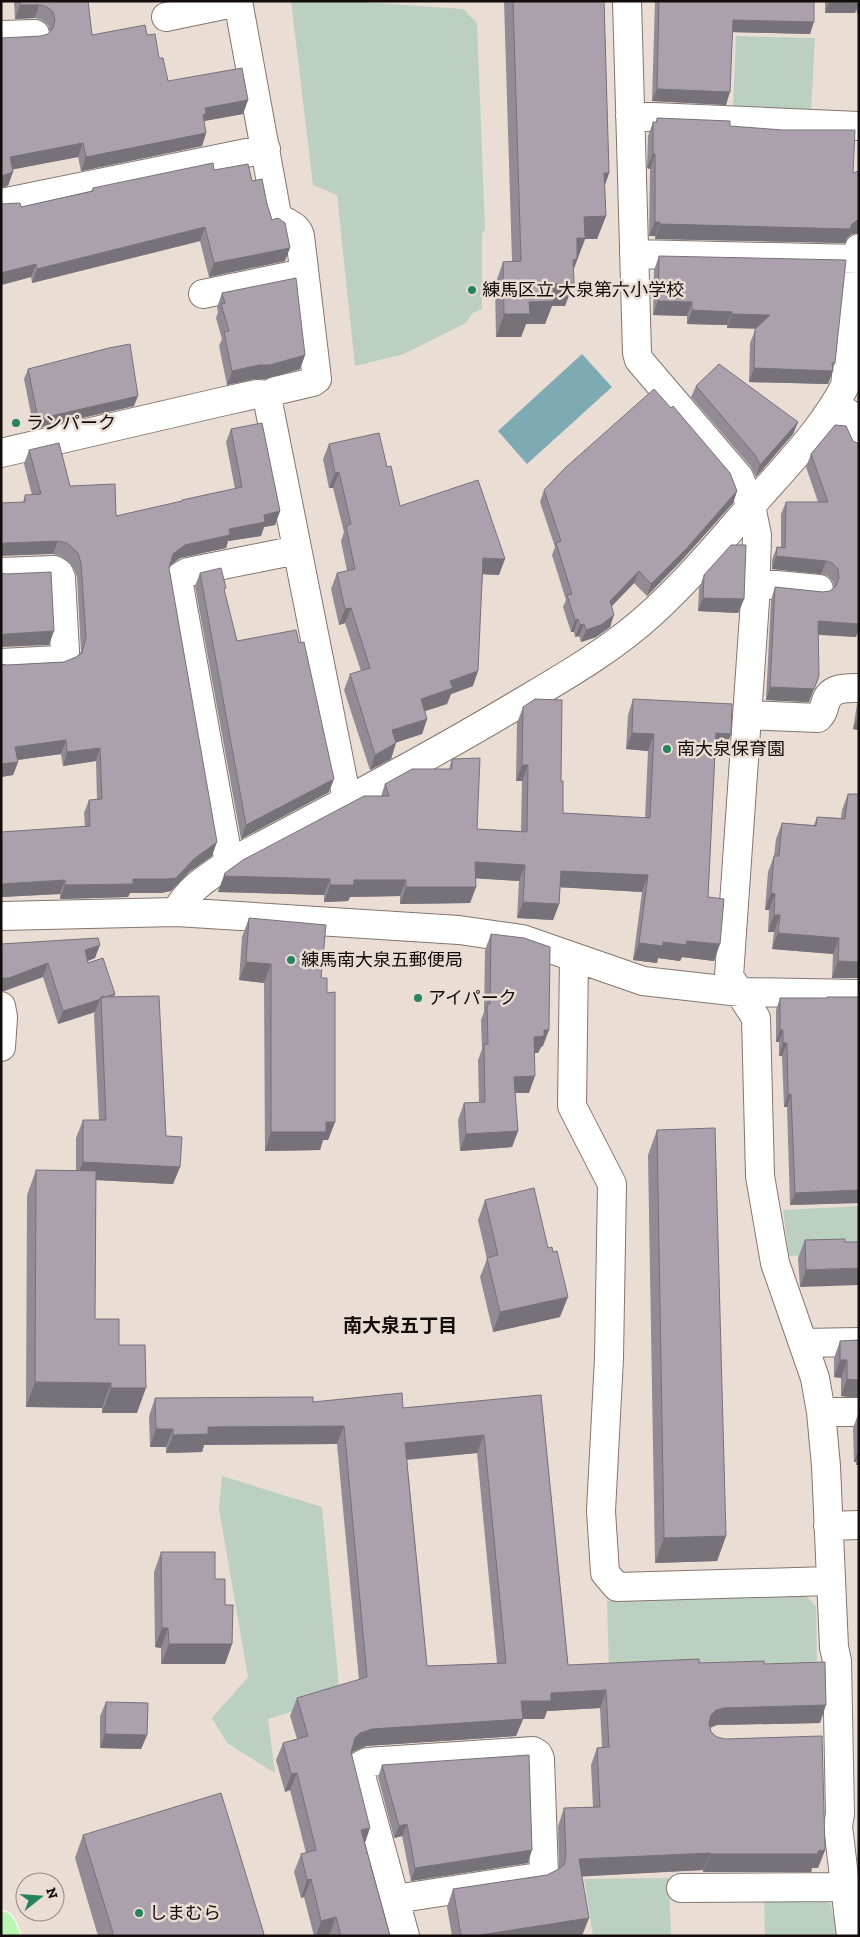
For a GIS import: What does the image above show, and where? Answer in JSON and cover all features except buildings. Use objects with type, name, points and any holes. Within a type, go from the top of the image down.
[{"type":"main road","points":[[1,1925],[6,1936]]},
{"type":"street","points":[[627,1],[639,360],[739,477],[751,506],[757,534],[756,583],[728,976],[756,1018],[760,1176],[774,1263],[815,1378],[821,1412],[826,1466],[834,1647],[837,1661],[828,1738],[840,1814],[838,1826],[850,1861],[844,1887],[852,1936]]},
{"type":"street","points":[[166,17],[238,2],[277,215],[299,231],[317,379],[312,382],[275,390],[270,395],[268,402],[347,800]]},
{"type":"street","points":[[1,35],[35,34]]},
{"type":"street","points":[[630,116],[859,126]]},
{"type":"street","points":[[1,203],[266,149]]},
{"type":"street","points":[[634,254],[858,255],[846,393],[849,414],[859,442]]},
{"type":"street","points":[[203,294],[304,274]]},
{"type":"street","points":[[176,912],[183,898],[199,883],[229,863],[461,738],[572,672],[615,643],[659,606],[693,572],[793,459],[846,393]]},
{"type":"street","points":[[1,453],[225,400],[257,394],[270,395]]},
{"type":"street","points":[[229,863],[179,585],[182,576],[188,572],[297,550]]},
{"type":"street","points":[[1,572],[54,570],[59,573],[61,578],[65,652],[64,657],[58,660],[1,663]]},
{"type":"street","points":[[756,583],[819,589]]},
{"type":"street","points":[[747,715],[818,718],[824,712],[828,696],[833,691],[841,688],[859,688]]},
{"type":"street","points":[[1,916],[176,912],[460,930],[522,939],[642,981],[740,992],[859,994]]},
{"type":"street","points":[[574,958],[572,1106],[612,1184],[609,1358],[600,1512],[605,1573],[617,1587],[830,1582]]},
{"type":"street","points":[[1,1006],[3,1017],[1,1047]]},
{"type":"street","points":[[803,1343],[859,1342]]},
{"type":"street","points":[[821,1412],[859,1412]]},
{"type":"street","points":[[828,1526],[859,1525]]},
{"type":"street","points":[[395,1899],[538,1877],[544,1874],[540,1759],[538,1754],[532,1750],[367,1762],[361,1765],[360,1772],[395,1899],[406,1936]]},
{"type":"street","points":[[681,1888],[844,1887]]},
{"type":"green space","points":[[291,1],[348,1],[463,9],[477,23],[485,230],[482,233],[482,309],[473,313],[466,323],[404,354],[355,366],[337,195],[313,185]]},
{"type":"green space","points":[[736,36],[815,38],[811,112],[733,107]]},
{"type":"green space","points":[[859,1206],[859,1253],[789,1256],[783,1210]]},
{"type":"green space","points":[[222,1476],[322,1507],[340,1697],[268,1719],[275,1773],[227,1743],[212,1718],[248,1677],[219,1509]]},
{"type":"green space","points":[[806,1596],[816,1606],[817,1668],[609,1671],[607,1601]]},
{"type":"green space","points":[[669,1878],[671,1936],[593,1936],[584,1879]]},
{"type":"green space","points":[[821,1896],[831,1905],[838,1936],[765,1936],[764,1897]]},
{"type":"water","points":[[582,354],[612,387],[527,464],[498,431]]},
{"type":"place","name":"練馬区立 大泉第六小学校","points":[[472,290]]},
{"type":"place","name":"ランパーク","points":[[16,423]]},
{"type":"place","name":"南大泉保育園","points":[[667,749]]},
{"type":"place","name":"練馬南大泉五郵便局","points":[[291,960]]},
{"type":"place","name":"アイパーク","points":[[418,998]]},
{"type":"place","name":"しまむら","points":[[139,1913]]},
{"type":"district","name":"南大泉五丁目","points":[[400,1325]]}]
